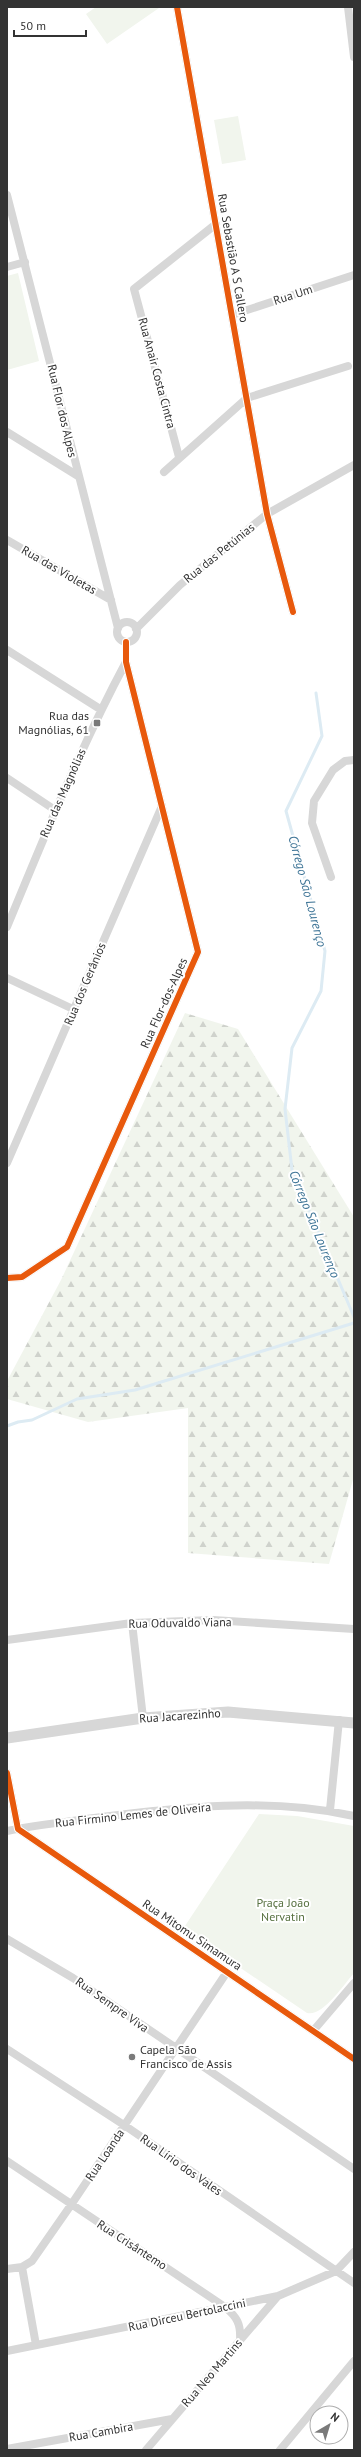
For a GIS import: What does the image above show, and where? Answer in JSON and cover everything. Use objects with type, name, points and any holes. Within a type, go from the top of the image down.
[{"type":"street","name":"Rua Sebastião A S Callero","points":[[178,7],[267,514],[293,612]]},
{"type":"street","points":[[348,7],[354,58]]},
{"type":"street","name":"Rua Flor dos Alpes","points":[[7,195],[118,628]]},
{"type":"street","name":"Rua Anair Costa Cintra","points":[[179,457],[134,289],[216,224]]},
{"type":"street","points":[[7,267],[25,262]]},
{"type":"street","name":"Rua Um","points":[[232,315],[354,275]]},
{"type":"street","points":[[164,472],[179,457],[247,398],[348,366]]},
{"type":"street","points":[[7,432],[78,476]]},
{"type":"street","name":"Rua das Petúnias","points":[[136,630],[180,585],[267,514],[354,465]]},
{"type":"street","name":"Rua das Violetas","points":[[7,540],[111,600]]},
{"type":"street","points":[[126,623],[132,624],[136,630],[134,638],[126,642],[118,638],[118,628],[126,623]]},
{"type":"street","name":"Rua Flor-dos-Alpes","points":[[7,1278],[22,1277],[67,1247],[198,952],[126,662],[126,642]]},
{"type":"street","points":[[7,650],[100,709]]},
{"type":"street","name":"Rua das Magnólias","points":[[7,927],[55,810],[100,709],[126,662]]},
{"type":"street","points":[[331,877],[312,824],[314,801],[333,770],[345,761],[354,760]]},
{"type":"street","points":[[7,778],[55,810]]},
{"type":"street","name":"Rua dos Gerânios","points":[[7,1163],[75,1010],[162,806]]},
{"type":"street","points":[[7,978],[75,1010]]},
{"type":"street","name":"Rua Oduvaldo Viana","points":[[7,1640],[132,1623],[213,1620],[354,1629]]},
{"type":"street","points":[[132,1623],[143,1718]]},
{"type":"street","name":"Rua Jacarezinho","points":[[7,1738],[143,1718],[228,1712],[354,1722]]},
{"type":"street","points":[[330,1810],[339,1720]]},
{"type":"street","points":[[7,1773],[18,1829]]},
{"type":"street","name":"Rua Firmino Lemes de Oliveira","points":[[7,1831],[128,1814],[197,1807],[262,1806],[330,1810],[354,1816]]},
{"type":"street","name":"Rua Mitomu Simamura","points":[[18,1829],[354,2059]]},
{"type":"street","name":"Rua Sempre Viva","points":[[7,1939],[67,1974],[354,2170]]},
{"type":"street","name":"Rua Loanda","points":[[22,2267],[32,2261],[71,2206],[227,1972]]},
{"type":"street","points":[[312,2031],[354,1983]]},
{"type":"street","name":"Rua Lírio dos Vales","points":[[7,2049],[124,2125],[354,2283]]},
{"type":"street","name":"Rua Crisântemo","points":[[7,2161],[71,2206],[225,2307],[234,2314],[238,2322],[240,2340]]},
{"type":"street","name":"Rua Dirceu Bertolaccini","points":[[7,2351],[278,2296],[336,2271],[354,2252]]},
{"type":"street","points":[[7,2269],[22,2267],[36,2345]]},
{"type":"street","name":"Rua Neo Martins","points":[[146,2450],[278,2296]]},
{"type":"street","points":[[280,2450],[354,2361]]},
{"type":"street","name":"Rua Cambira","points":[[7,2449],[172,2419]]},
{"type":"green space","points":[[96,7],[159,8],[107,44],[86,14]]},
{"type":"green space","points":[[238,116],[246,160],[222,164],[214,120]]},
{"type":"green space","points":[[18,273],[39,361],[7,370],[7,276]]},
{"type":"green space","points":[[185,1013],[238,1029],[354,1217],[354,1476],[329,1564],[188,1553],[188,1408],[88,1422],[7,1399],[7,1381],[61,1280]]},
{"type":"green space","name":"Praça João Nervatin","points":[[259,1814],[297,1816],[354,1826],[354,1973],[333,1999],[320,2010],[313,2013],[307,2013],[183,1929]]},
{"type":"waterway","name":"Córrego São Lourenço","points":[[316,693],[322,736],[286,811],[325,951],[321,991],[292,1048],[285,1109],[292,1170],[354,1317]]},
{"type":"waterway","points":[[7,1426],[18,1422],[32,1420],[77,1399],[135,1390],[354,1323]]},
{"type":"cycle path","points":[[177,7],[267,514],[293,612]]},
{"type":"cycle path","points":[[7,1278],[22,1277],[67,1247],[198,952],[126,662],[126,642]]},
{"type":"cycle path","points":[[7,1773],[18,1829],[354,2059]]},
{"type":"place","name":"Rua das Magnólias, 61","points":[[97,723]]},
{"type":"place","name":"Capela São Francisco de Assis","points":[[132,2057]]}]
